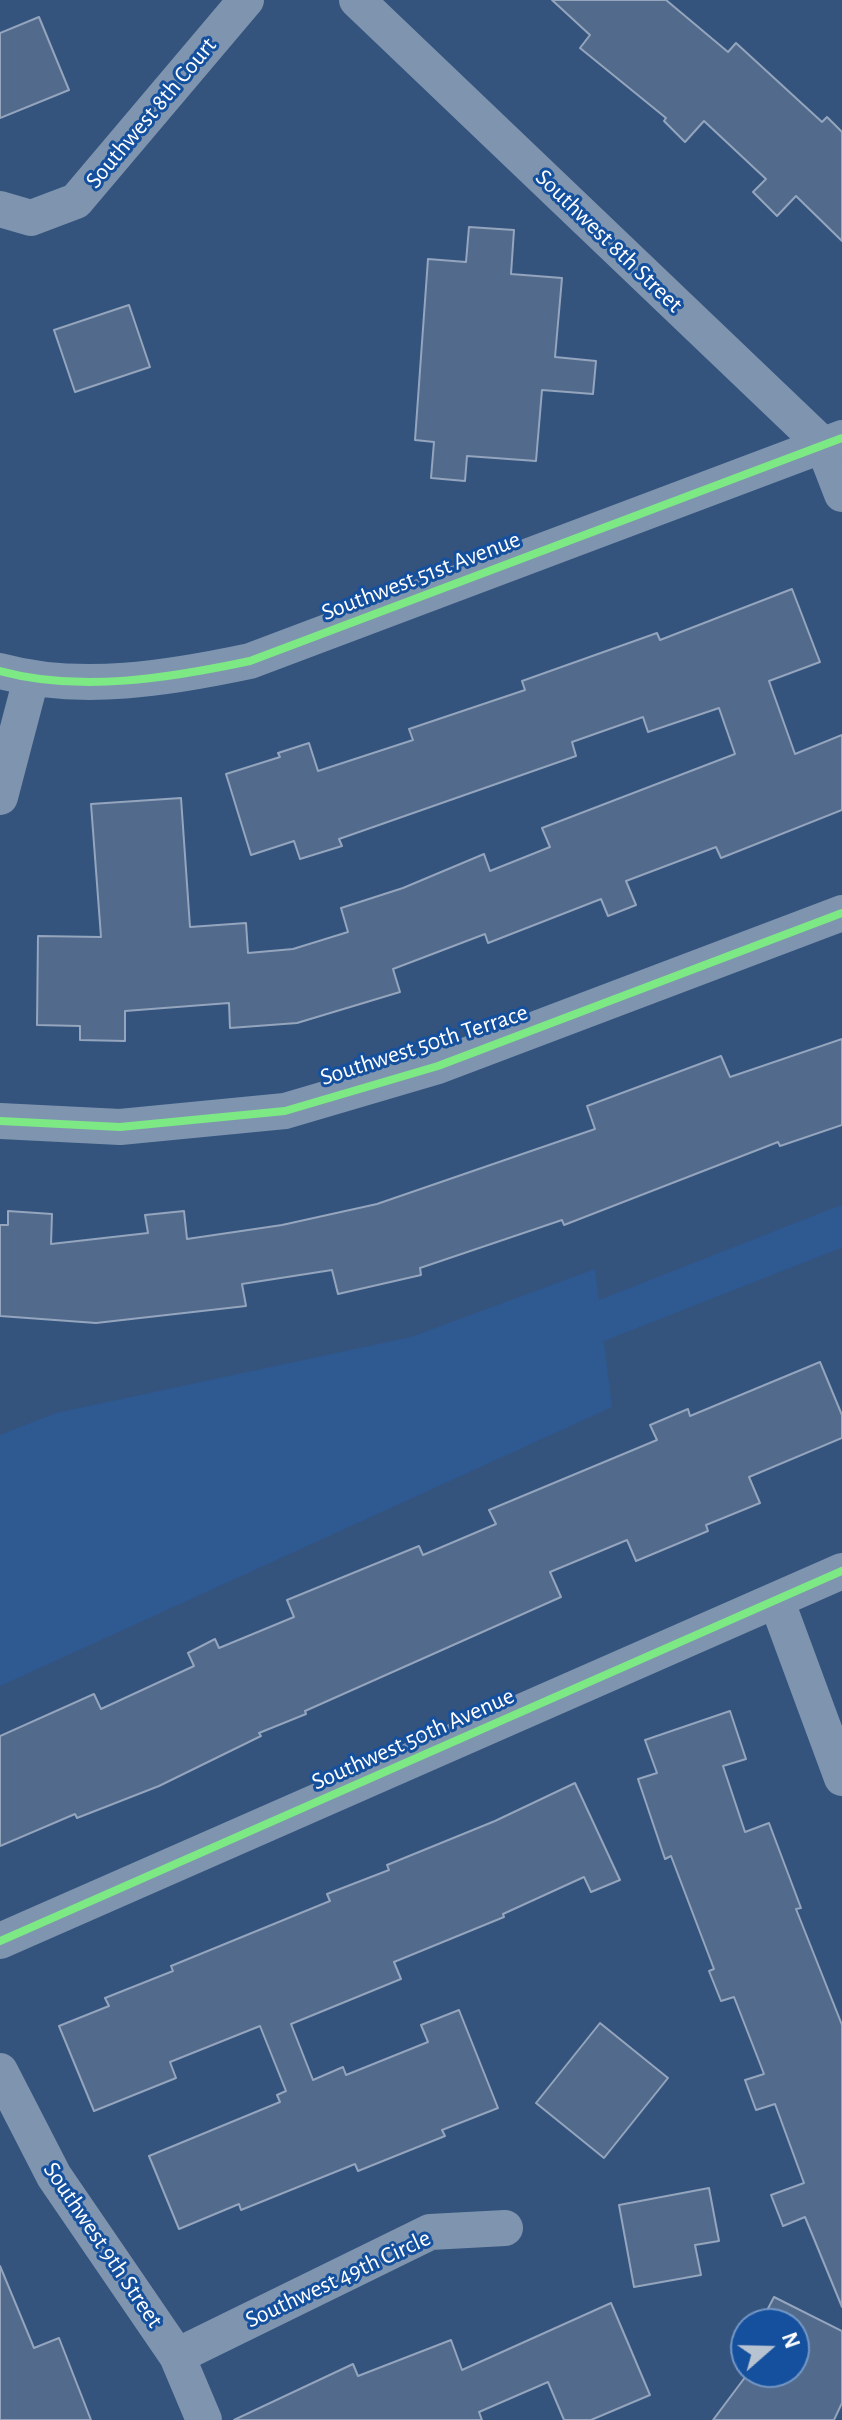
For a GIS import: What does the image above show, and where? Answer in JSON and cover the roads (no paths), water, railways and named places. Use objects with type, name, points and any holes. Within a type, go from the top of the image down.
[{"type":"street","name":"Southwest 8th Court","points":[[0,209],[31,218],[76,201],[246,0]]},
{"type":"street","name":"Southwest 8th Street","points":[[357,0],[833,441],[842,494]]},
{"type":"street","name":"Southwest 51st Avenue","points":[[16,675],[164,679],[250,661],[833,441]]},
{"type":"street","points":[[0,797],[16,675]]},
{"type":"street","name":"Southwest 50th Terrace","points":[[0,1121],[120,1127],[285,1111],[438,1066],[842,913]]},
{"type":"street","name":"Southwest 50th Avenue","points":[[0,1941],[842,1571]]},
{"type":"street","points":[[777,1602],[842,1778]]},
{"type":"street","name":"Southwest 9th Street","points":[[0,2071],[54,2176],[177,2356],[204,2420]]},
{"type":"street","name":"Southwest 49th Circle","points":[[177,2356],[430,2232],[505,2228]]},
{"type":"water","points":[[595,1269],[612,1407],[0,1686],[0,1435],[56,1413],[411,1337]]},
{"type":"waterway","points":[[552,1340],[842,1226]]}]
